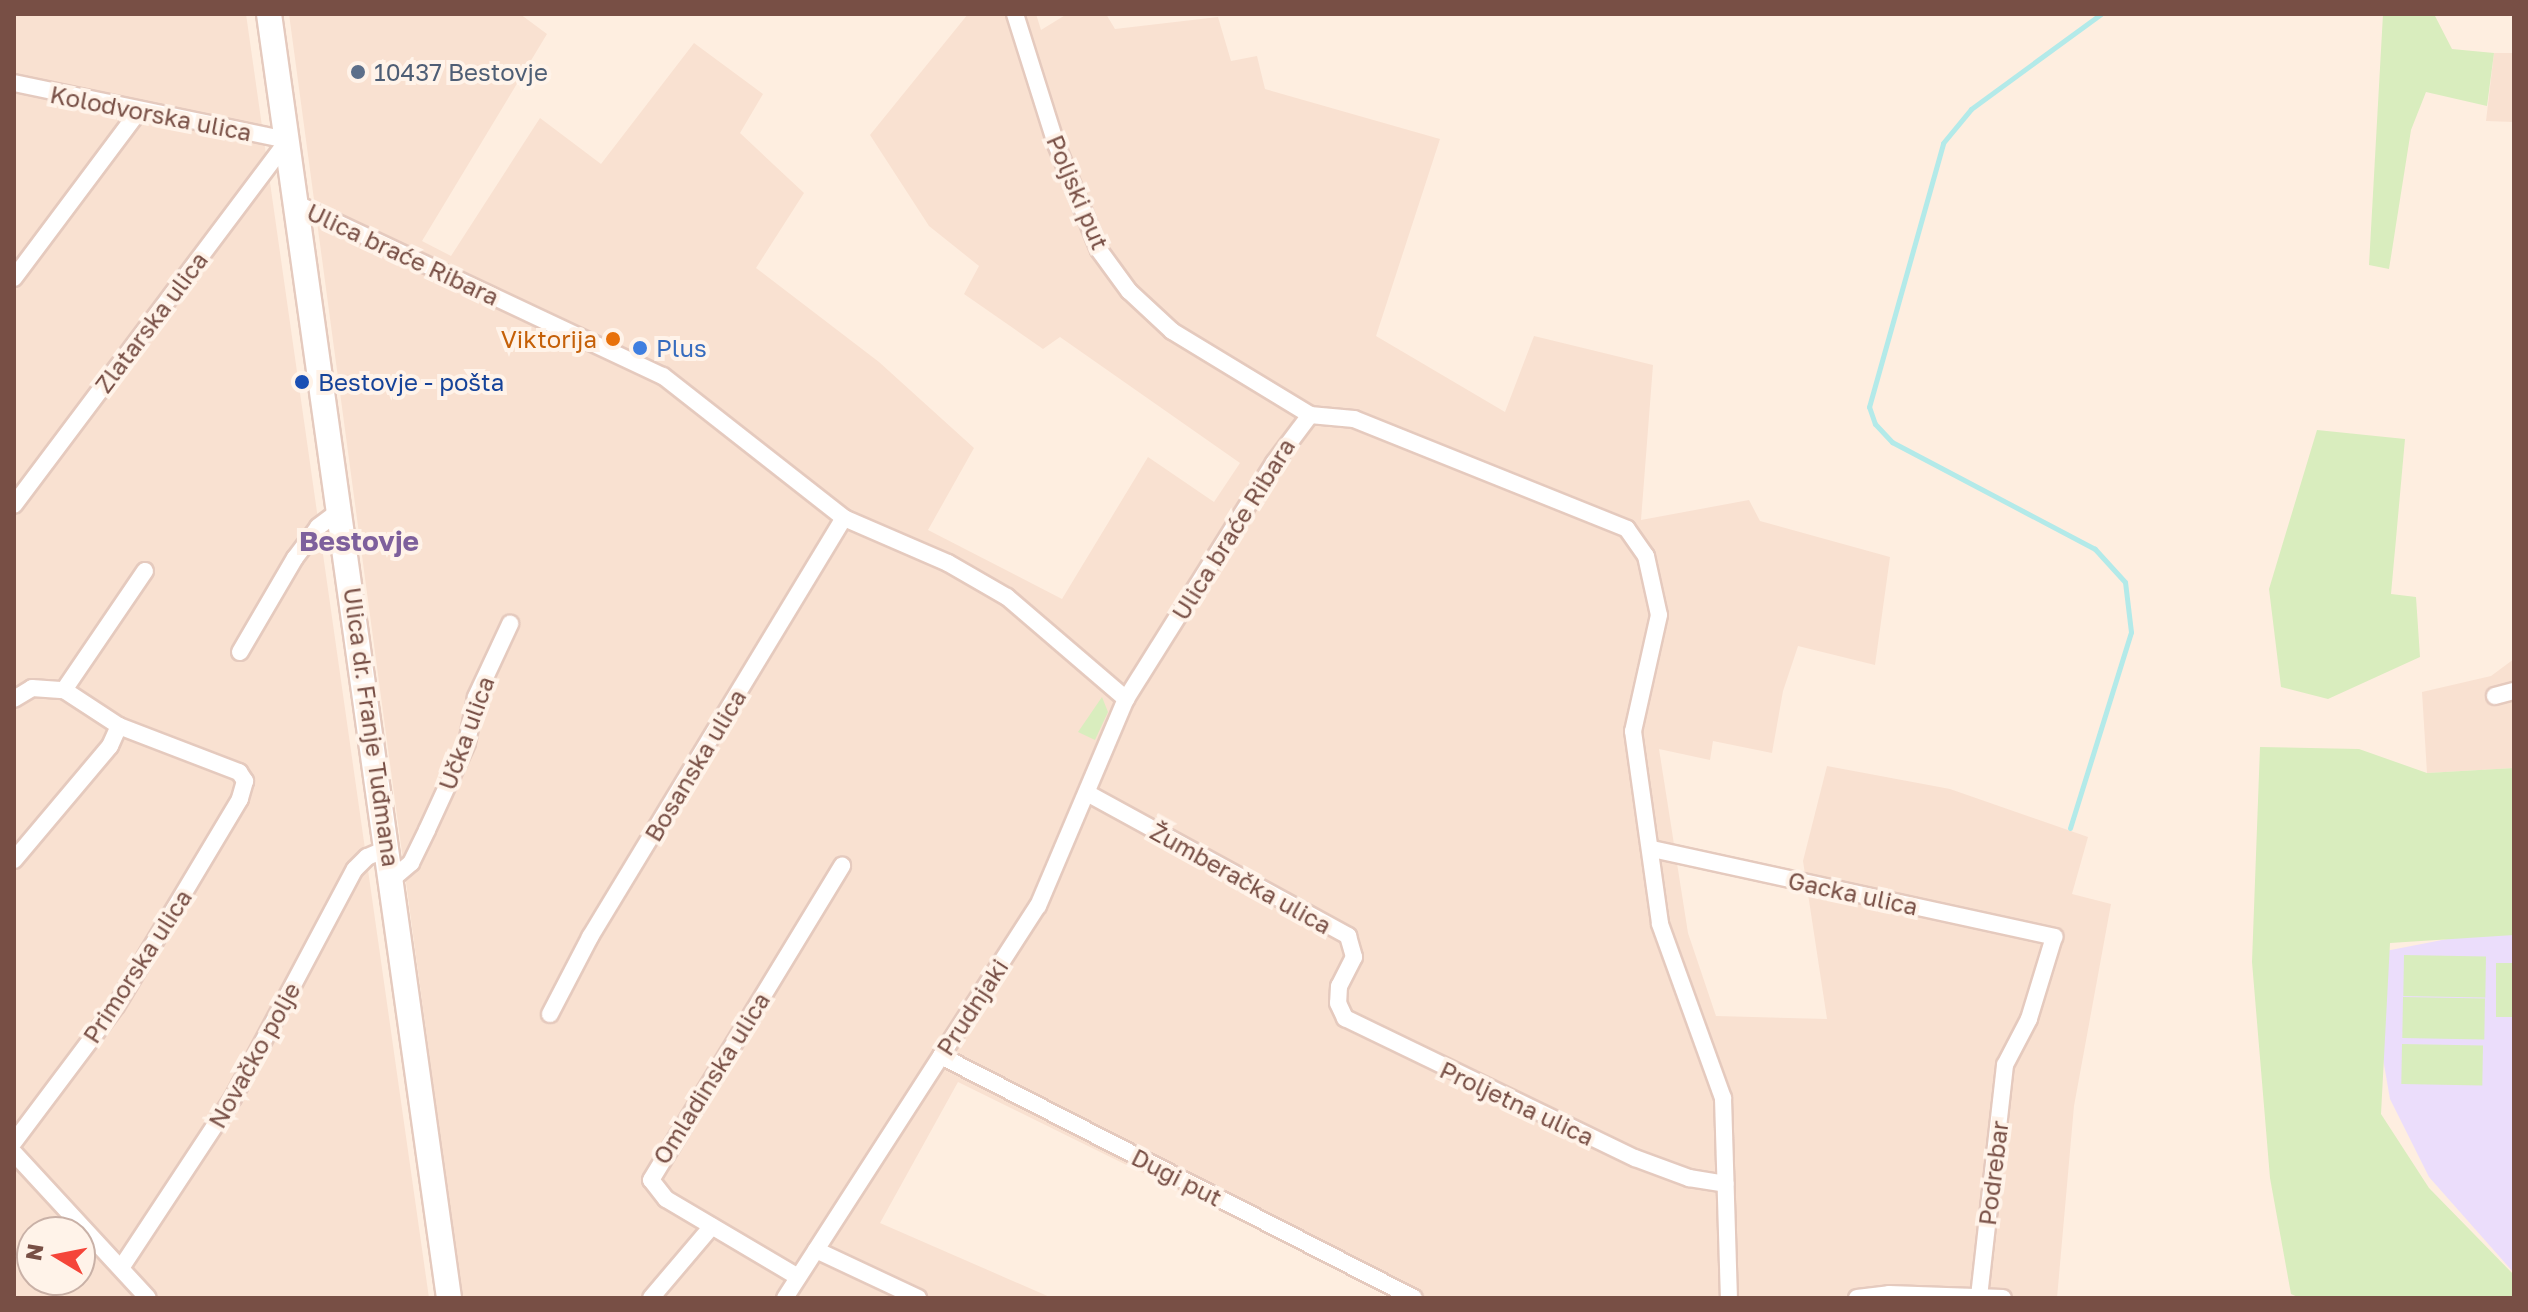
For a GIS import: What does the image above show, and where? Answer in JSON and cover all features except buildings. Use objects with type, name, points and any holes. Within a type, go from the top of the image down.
[{"type":"main road","name":"Ulica dr. Franje Tuđmana","points":[[269,14],[342,509],[449,1298]]},
{"type":"street","name":"Poljski put","points":[[1015,14],[1056,144],[1099,250],[1121,281],[1172,331],[1310,415]]},
{"type":"street","name":"Kolodvorska ulica","points":[[14,83],[288,140]]},
{"type":"street","points":[[14,278],[139,111]]},
{"type":"street","name":"Zlatarska ulica","points":[[14,505],[288,140]]},
{"type":"street","name":"Ulica braće Ribara","points":[[297,204],[663,376],[844,518],[948,563],[1007,597],[1126,699],[1274,463],[1310,415],[1354,419],[1627,529],[1646,556],[1659,615],[1633,731],[1652,849],[1660,924],[1723,1098],[1729,1298]]},
{"type":"street","points":[[240,652],[295,558],[318,527],[342,509]]},
{"type":"street","name":"Bosanska ulica","points":[[550,1014],[590,937],[844,518]]},
{"type":"street","points":[[64,690],[145,571]]},
{"type":"street","name":"Učka ulica","points":[[392,879],[411,863],[427,830],[467,743],[476,697],[510,624]]},
{"type":"street","points":[[14,699],[32,688],[64,690],[119,726],[110,746],[14,860]]},
{"type":"street","points":[[2495,696],[2514,691]]},
{"type":"street","name":"Prudnjaki","points":[[785,1298],[1038,906],[1126,699]]},
{"type":"street","name":"Primorska ulica","points":[[14,1142],[116,1006],[240,799],[245,781],[239,772],[119,726]]},
{"type":"street","name":"Žumberačka ulica","points":[[1087,793],[1348,936],[1354,957],[1339,986]]},
{"type":"street","name":"Novačko polje","points":[[121,1268],[233,1098],[355,869],[367,857],[388,848]]},
{"type":"street","name":"Gacka ulica","points":[[1652,849],[2054,937]]},
{"type":"street","name":"Omladinska ulica","points":[[798,1277],[655,1189],[653,1170],[842,866]]},
{"type":"street","name":"Podrebar","points":[[1979,1297],[2005,1065],[2029,1019],[2054,937]]},
{"type":"street","name":"Proljetna ulica","points":[[1339,986],[1338,1003],[1345,1018],[1441,1068],[1635,1158],[1689,1178],[1726,1184]]},
{"type":"street","name":"Dugi put","points":[[941,1056],[1414,1298]]},
{"type":"street","points":[[14,1153],[148,1298]]},
{"type":"street","points":[[651,1298],[712,1226]]},
{"type":"street","points":[[816,1250],[918,1298]]},
{"type":"street","points":[[1857,1298],[2003,1298]]},
{"type":"shaded area","points":[[14,14],[246,14],[429,1298],[14,1298]]},
{"type":"shaded area","points":[[289,14],[520,14],[547,34],[422,241],[451,256],[540,118],[601,164],[694,43],[763,94],[740,133],[804,193],[756,268],[879,362],[974,448],[928,530],[1062,599],[1148,457],[1214,502],[1240,463],[1060,337],[1043,349],[964,294],[979,266],[929,226],[870,135],[968,14],[1036,14],[1041,30],[1067,14],[1106,14],[1115,29],[1218,17],[1231,61],[1257,56],[1265,89],[1440,139],[1376,336],[1505,412],[1534,336],[1653,365],[1641,520],[1749,500],[1760,521],[1890,557],[1875,665],[1798,646],[1783,691],[1772,753],[1713,741],[1710,760],[1659,749],[1688,933],[1716,1016],[1827,1019],[1803,861],[1827,766],[1950,789],[2088,837],[2072,894],[2111,904],[2074,1106],[2057,1298],[1396,1298],[958,1082],[880,1223],[1052,1298],[462,1298]]},
{"type":"shaded area","points":[[2494,53],[2514,53],[2514,122],[2486,121]]},
{"type":"shaded area","points":[[2514,659],[2514,768],[2427,773],[2422,692],[2491,676]]},
{"type":"shaded area","points":[[2514,926],[2514,1273],[2429,1177],[2390,1099],[2365,955]]},
{"type":"green space","points":[[2383,14],[2434,14],[2452,49],[2494,53],[2487,106],[2426,92],[2411,130],[2389,269],[2369,265]]},
{"type":"green space","points":[[2317,430],[2405,439],[2391,594],[2416,597],[2420,657],[2328,699],[2281,687],[2269,589]]},
{"type":"green space","points":[[1102,697],[1108,712],[1095,740],[1078,732]]},
{"type":"green space","points":[[2260,747],[2359,749],[2427,773],[2514,768],[2514,935],[2390,943],[2381,1114],[2429,1188],[2514,1275],[2514,1298],[2300,1298],[2291,1294],[2270,1178],[2252,962]]},
{"type":"green space","points":[[2404,955],[2486,956],[2485,997],[2403,996]]},
{"type":"green space","points":[[2496,963],[2514,963],[2514,1017],[2496,1017]]},
{"type":"green space","points":[[2403,997],[2485,998],[2484,1039],[2402,1038]]},
{"type":"green space","points":[[2402,1044],[2483,1045],[2482,1085],[2401,1084]]},
{"type":"waterway","points":[[2070,828],[2131,632],[2125,582],[2095,549],[1892,442],[1875,424],[1869,407],[1943,143],[1971,109],[2101,14]]},
{"type":"place","name":"10437 Bestovje","points":[[358,72]]},
{"type":"place","name":"Viktorija","points":[[613,339]]},
{"type":"place","name":"Plus","points":[[640,348]]},
{"type":"place","name":"Bestovje - pošta","points":[[302,382]]},
{"type":"district","name":"Bestovje","points":[[359,541]]}]
